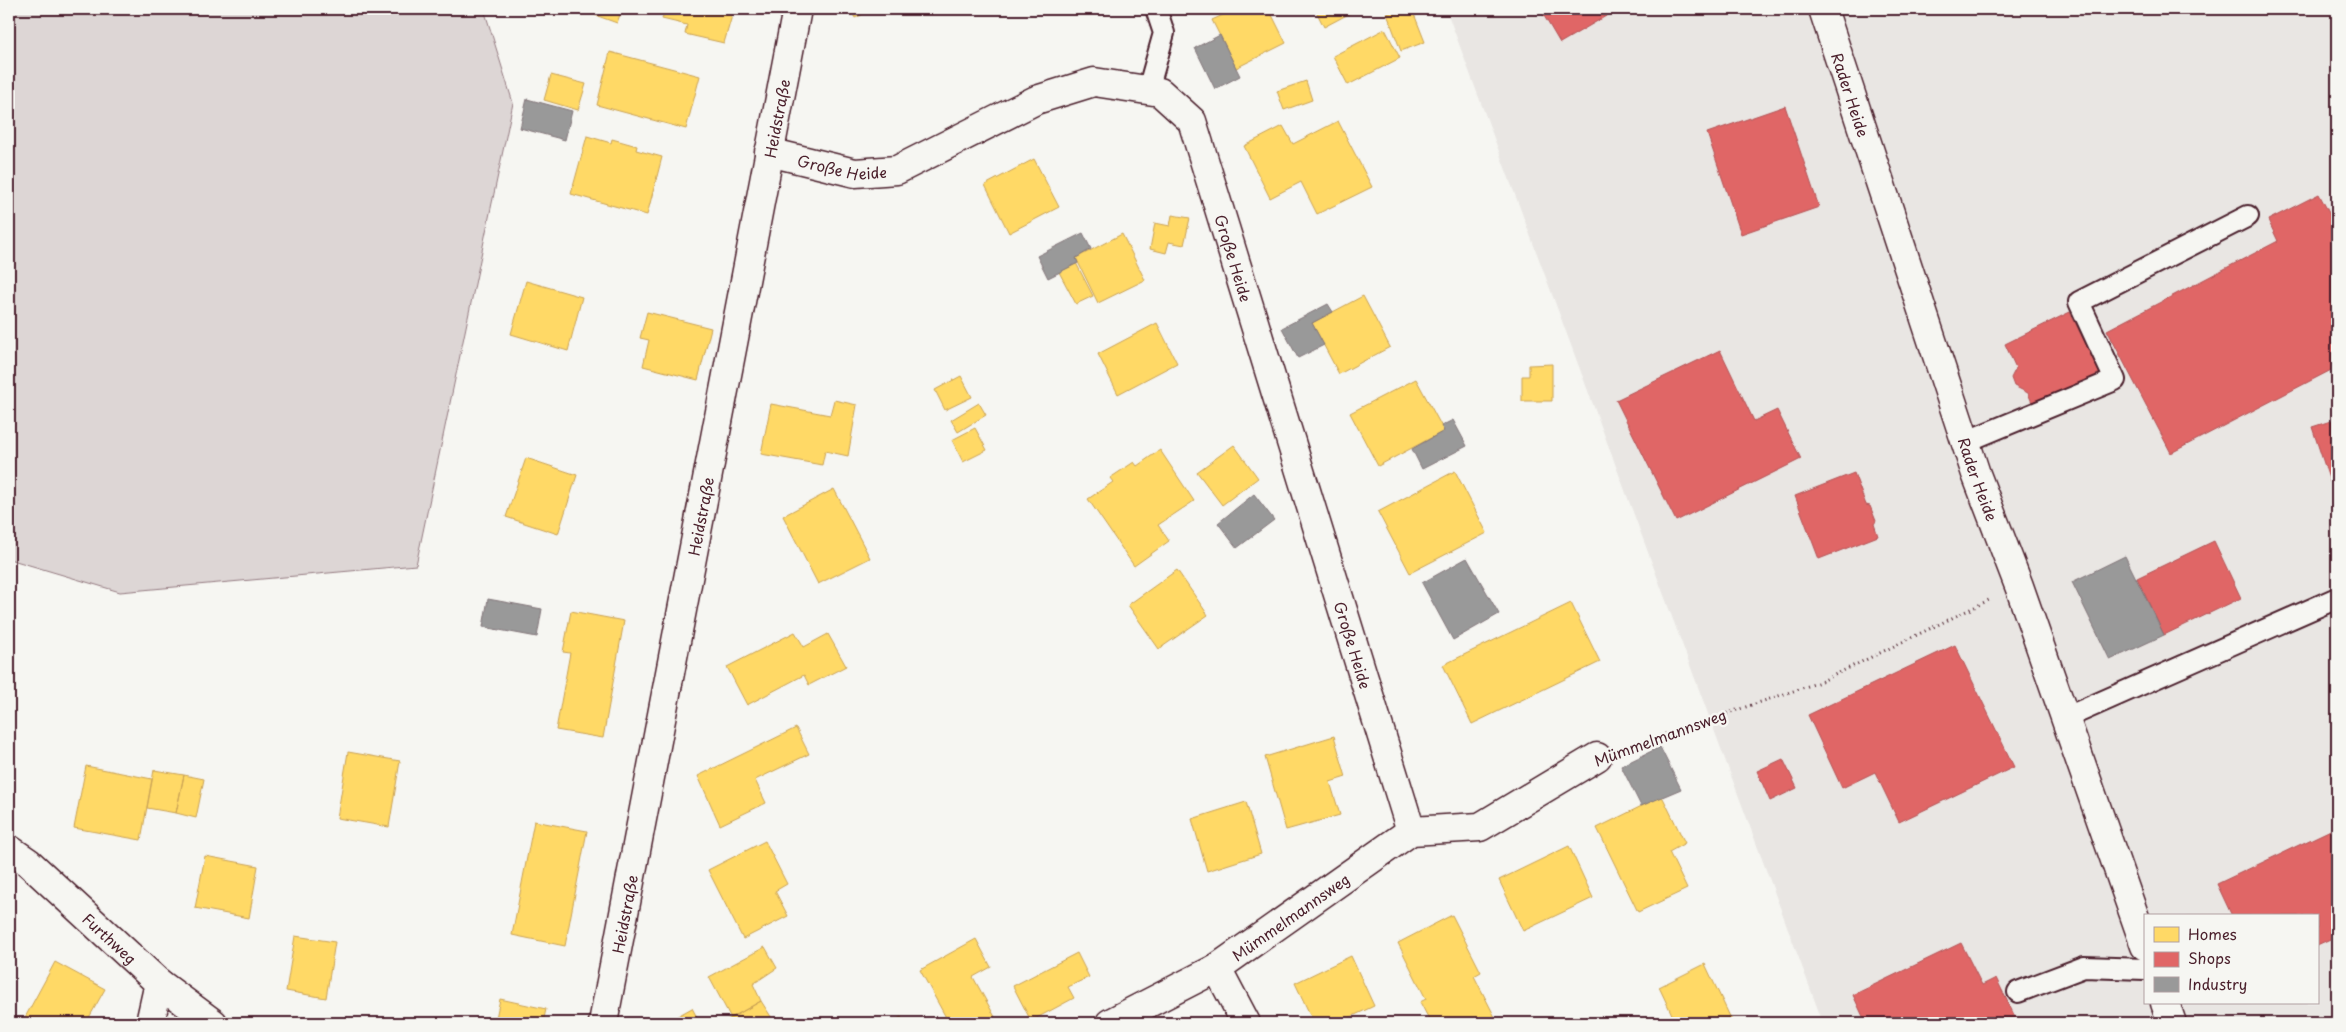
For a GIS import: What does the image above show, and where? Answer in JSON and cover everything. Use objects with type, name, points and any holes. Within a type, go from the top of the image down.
[{"type":"street","name":"Heidstraße","points":[[603,1023],[797,9]]},
{"type":"street","name":"Rader Heide","points":[[1823,9],[1965,442],[2019,586],[2144,943]]},
{"type":"street","name":"Große Heide","points":[[769,152],[855,173],[897,170],[1036,100],[1094,82],[1160,92],[1192,121],[1411,831]]},
{"type":"street","name":"Mümmelmannsweg","points":[[1110,1023],[1217,968],[1411,831],[1480,827],[1598,757]]},
{"type":"street","name":"Furthweg","points":[[9,849],[28,862],[159,983],[213,1023]]},
{"type":"street","points":[[1217,968],[1246,1023]]},
{"type":"street","points":[[150,1023],[159,983]]},
{"type":"street","points":[[2165,1004],[2172,1023]]},
{"type":"lane","points":[[1148,90],[1164,34],[1156,9]]},
{"type":"lane","points":[[1965,442],[2115,380],[2079,302],[2248,216]]},
{"type":"lane","points":[[2065,718],[2337,598]]},
{"type":"lane","points":[[2018,992],[2084,968],[2144,969]]},
{"type":"path","name":"Mümmelmannsweg","points":[[1598,757],[1820,682],[2019,586]]},
{"type":"shaded area","points":[[9,9],[484,9],[513,103],[416,565],[120,592],[9,559]]},
{"type":"shaded area","points":[[1446,9],[2337,9],[2337,1023],[1823,1023]]},
{"type":"building: Homes","points":[[597,9],[622,9],[617,23],[595,15]]},
{"type":"building: Homes","points":[[665,9],[734,9],[724,43],[685,34],[687,25],[662,19]]},
{"type":"building: Homes","points":[[850,9],[873,9],[855,18]]},
{"type":"building: Homes","points":[[1236,9],[1269,9],[1286,43],[1236,68],[1212,20]]},
{"type":"building: Homes","points":[[1315,9],[1358,9],[1324,27]]},
{"type":"building: Homes","points":[[1400,9],[1412,9],[1425,42],[1401,51],[1387,14]]},
{"type":"building: Homes","points":[[1385,29],[1400,58],[1348,85],[1333,56]]},
{"type":"building: Homes","points":[[610,52],[700,76],[686,129],[597,105]]},
{"type":"building: Homes","points":[[551,75],[586,84],[578,110],[544,100]]},
{"type":"building: Homes","points":[[1306,81],[1312,100],[1284,110],[1277,91]]},
{"type":"building: Homes","points":[[1338,121],[1372,187],[1317,214],[1301,182],[1270,198],[1244,146],[1283,126],[1293,144]]},
{"type":"building: Homes","points":[[587,136],[611,143],[612,139],[637,146],[636,150],[662,157],[647,215],[571,194]]},
{"type":"building: Homes","points":[[1034,159],[1059,207],[1009,233],[985,185]]},
{"type":"building: Homes","points":[[1172,215],[1190,218],[1184,245],[1169,242],[1166,253],[1150,249],[1155,223],[1170,226]]},
{"type":"building: Homes","points":[[1122,234],[1145,280],[1098,303],[1076,258]]},
{"type":"building: Homes","points":[[1076,263],[1093,296],[1076,304],[1059,272]]},
{"type":"building: Homes","points":[[526,281],[582,297],[568,351],[511,334]]},
{"type":"building: Homes","points":[[1363,296],[1390,347],[1339,374],[1312,323]]},
{"type":"building: Homes","points":[[647,312],[711,328],[698,380],[643,366],[649,340],[640,338]]},
{"type":"building: Homes","points":[[1157,323],[1177,363],[1118,394],[1098,354]]},
{"type":"building: Homes","points":[[1552,364],[1552,401],[1522,401],[1522,376],[1529,376],[1529,365]]},
{"type":"building: Homes","points":[[961,376],[972,397],[945,410],[935,390]]},
{"type":"building: Homes","points":[[1416,379],[1444,431],[1378,466],[1350,413]]},
{"type":"building: Homes","points":[[834,400],[857,405],[848,456],[825,451],[822,465],[761,454],[771,404],[830,415]]},
{"type":"building: Homes","points":[[979,403],[986,415],[958,432],[951,420]]},
{"type":"building: Homes","points":[[975,428],[987,450],[963,462],[952,440]]},
{"type":"building: Homes","points":[[1234,445],[1258,478],[1222,505],[1197,472]]},
{"type":"building: Homes","points":[[1160,450],[1194,501],[1158,525],[1169,541],[1134,566],[1088,499],[1113,482],[1110,478],[1134,462],[1137,466]]},
{"type":"building: Homes","points":[[526,458],[577,475],[558,534],[506,517]]},
{"type":"building: Homes","points":[[1455,471],[1487,533],[1410,573],[1378,512]]},
{"type":"building: Homes","points":[[834,489],[870,558],[818,584],[783,516]]},
{"type":"building: Homes","points":[[1177,570],[1208,615],[1159,649],[1128,605]]},
{"type":"building: Homes","points":[[1571,603],[1600,662],[1472,724],[1443,665]]},
{"type":"building: Homes","points":[[571,611],[624,621],[603,738],[556,730],[570,653],[563,652]]},
{"type":"building: Homes","points":[[795,632],[804,647],[828,634],[846,666],[809,685],[804,675],[747,705],[727,667]]},
{"type":"building: Homes","points":[[796,728],[809,754],[755,780],[766,803],[720,825],[698,776]]},
{"type":"building: Homes","points":[[1334,736],[1346,777],[1330,782],[1340,815],[1286,830],[1265,757]]},
{"type":"building: Homes","points":[[348,752],[400,761],[389,827],[337,818]]},
{"type":"building: Homes","points":[[86,766],[152,779],[141,840],[74,828]]},
{"type":"building: Homes","points":[[154,770],[184,775],[176,813],[147,808]]},
{"type":"building: Homes","points":[[184,775],[204,779],[196,818],[176,813]]},
{"type":"building: Homes","points":[[1662,796],[1685,843],[1669,852],[1687,889],[1638,912],[1597,828]]},
{"type":"building: Homes","points":[[1246,802],[1261,854],[1207,871],[1192,819]]},
{"type":"building: Homes","points":[[534,821],[587,831],[565,946],[512,935]]},
{"type":"building: Homes","points":[[765,841],[787,884],[775,891],[788,916],[743,939],[708,870]]},
{"type":"building: Homes","points":[[1569,846],[1593,898],[1523,931],[1499,880]]},
{"type":"building: Homes","points":[[205,856],[258,866],[249,918],[195,908]]},
{"type":"building: Homes","points":[[1452,915],[1481,972],[1474,976],[1498,1023],[1431,1023],[1420,1002],[1426,999],[1398,943]]},
{"type":"building: Homes","points":[[295,936],[335,942],[326,998],[286,991]]},
{"type":"building: Homes","points":[[976,939],[991,967],[973,977],[995,1017],[984,1023],[949,1023],[920,970]]},
{"type":"building: Homes","points":[[765,947],[777,968],[753,984],[761,1001],[731,1018],[709,977]]},
{"type":"building: Homes","points":[[1077,953],[1089,977],[1068,987],[1074,998],[1031,1021],[1013,986]]},
{"type":"building: Homes","points":[[1351,956],[1374,1006],[1338,1023],[1314,1023],[1295,983]]},
{"type":"building: Homes","points":[[55,962],[105,989],[86,1023],[22,1023]]},
{"type":"building: Homes","points":[[1705,964],[1733,1023],[1676,1023],[1659,987]]},
{"type":"building: Homes","points":[[500,999],[546,1009],[543,1023],[495,1023]]},
{"type":"building: Homes","points":[[761,1001],[775,1023],[722,1023],[731,1018]]},
{"type":"building: Homes","points":[[692,1008],[700,1023],[665,1023]]},
{"type":"building: Homes","points":[[901,1017],[905,1023],[889,1023]]},
{"type":"building: Homes","points":[[1624,1019],[1627,1023],[1615,1023]]},
{"type":"building: Shops","points":[[1540,9],[1618,9],[1560,43]]},
{"type":"building: Shops","points":[[1785,106],[1819,207],[1741,234],[1707,133]]},
{"type":"building: Shops","points":[[2319,194],[2337,228],[2337,367],[2171,453],[2107,330],[2278,241],[2268,220]]},
{"type":"building: Shops","points":[[2070,312],[2100,373],[2033,405],[2028,393],[2014,386],[2011,378],[2016,368],[2005,344]]},
{"type":"building: Shops","points":[[1720,350],[1754,421],[1777,410],[1801,459],[1676,521],[1616,400]]},
{"type":"building: Shops","points":[[2337,419],[2337,503],[2312,427]]},
{"type":"building: Shops","points":[[1854,473],[1866,505],[1870,506],[1876,521],[1874,524],[1878,536],[1819,559],[1795,496]]},
{"type":"building: Shops","points":[[2214,541],[2241,598],[2164,635],[2137,578]]},
{"type":"building: Shops","points":[[1955,645],[2014,767],[1899,822],[1875,772],[1842,788],[1808,715]]},
{"type":"building: Shops","points":[[1783,759],[1797,788],[1770,801],[1757,771]]},
{"type":"building: Shops","points":[[2337,827],[2337,936],[2318,945],[2318,914],[2231,914],[2217,884]]},
{"type":"building: Shops","points":[[1961,943],[1982,985],[1996,978],[2018,1023],[1866,1023],[1853,995]]},
{"type":"building: Industry","points":[[1220,35],[1240,76],[1215,89],[1195,48]]},
{"type":"building: Industry","points":[[527,99],[572,111],[565,140],[520,128]]},
{"type":"building: Industry","points":[[1083,233],[1091,249],[1076,258],[1078,263],[1048,278],[1037,256]]},
{"type":"building: Industry","points":[[1328,304],[1333,312],[1312,323],[1324,345],[1298,358],[1282,328]]},
{"type":"building: Industry","points":[[1453,420],[1467,446],[1422,469],[1412,449],[1444,431],[1441,426]]},
{"type":"building: Industry","points":[[1254,494],[1274,520],[1237,548],[1218,523]]},
{"type":"building: Industry","points":[[2125,556],[2164,635],[2110,660],[2072,582]]},
{"type":"building: Industry","points":[[1467,558],[1499,614],[1453,640],[1422,583]]},
{"type":"building: Industry","points":[[488,599],[542,609],[537,637],[483,627]]},
{"type":"building: Industry","points":[[1660,747],[1681,789],[1641,806],[1621,766]]}]
